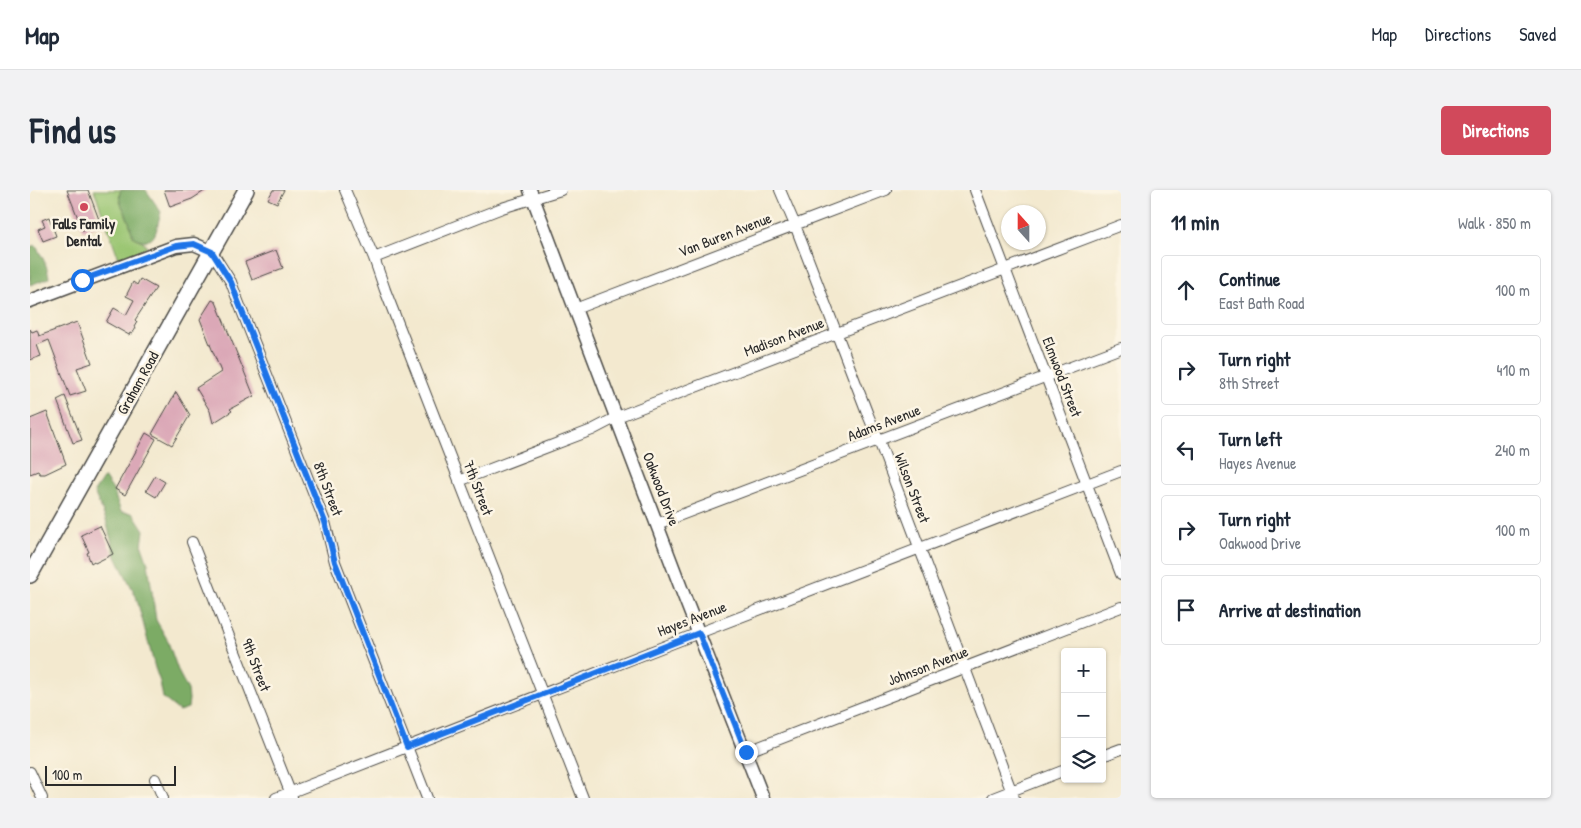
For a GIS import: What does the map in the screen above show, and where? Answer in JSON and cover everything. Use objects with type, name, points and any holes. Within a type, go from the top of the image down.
[{"type":"main road","name":"Graham Road","points":[[30,575],[246,190]]},
{"type":"street","name":"7th Street","points":[[345,190],[374,258],[384,290],[583,798]]},
{"type":"street","points":[[374,258],[502,208],[532,194],[561,190]]},
{"type":"street","name":"Wilson Street","points":[[780,190],[796,224],[1013,794]]},
{"type":"street","name":"Van Buren Avenue","points":[[575,309],[886,190]]},
{"type":"street","name":"Elmwood Street","points":[[975,190],[1121,574]]},
{"type":"street","name":"Oakwood Drive","points":[[532,194],[763,798]]},
{"type":"street","name":"Madison Avenue","points":[[459,480],[592,430],[616,417],[1121,225]]},
{"type":"street","points":[[30,301],[176,246],[194,244],[212,252]]},
{"type":"street","name":"8th Street","points":[[212,252],[231,282],[325,522],[335,562],[427,798]]},
{"type":"street","name":"Adams Avenue","points":[[657,524],[1121,348]]},
{"type":"street","name":"Hayes Avenue","points":[[276,798],[291,795],[542,694],[1121,471]]},
{"type":"street","name":"9th Street","points":[[192,542],[291,795]]},
{"type":"street","name":"Johnson Avenue","points":[[746,752],[1121,607]]},
{"type":"street","points":[[1106,755],[1121,749]]},
{"type":"street","points":[[30,772],[42,798]]},
{"type":"street","points":[[993,798],[1013,794],[1061,772]]},
{"type":"street","points":[[155,779],[163,798]]},
{"type":"green space","points":[[94,190],[121,190],[120,201],[133,237],[144,242],[147,248],[119,259]]},
{"type":"green space","points":[[121,190],[146,190],[161,212],[156,231],[151,239],[141,240],[133,237],[120,201]]},
{"type":"green space","points":[[35,245],[46,265],[49,278],[30,285],[30,247]]},
{"type":"green space","points":[[104,477],[113,490],[121,512],[133,513],[144,530],[142,546],[148,563],[156,620],[167,639],[179,673],[188,690],[188,708],[179,711],[163,698],[136,596],[115,555],[106,520],[94,492]]},
{"type":"building","name":"Falls Family Dental","points":[[67,190],[88,190],[101,225],[83,231]]},
{"type":"building","points":[[164,190],[206,190],[192,199],[170,207]]},
{"type":"building","points":[[273,190],[284,190],[277,203],[268,199]]},
{"type":"building","points":[[49,217],[56,236],[43,241],[38,229],[45,226],[42,220]]},
{"type":"building","points":[[276,250],[283,268],[252,280],[245,262]]},
{"type":"building","points":[[140,279],[156,288],[135,320],[137,322],[134,327],[136,328],[129,335],[106,322],[114,308],[126,315],[134,300],[126,296],[133,282],[137,285]]},
{"type":"building","points":[[212,300],[216,302],[254,396],[230,409],[232,411],[213,423],[210,411],[196,388],[221,372],[200,319]]},
{"type":"building","points":[[77,322],[92,363],[77,368],[86,391],[70,396],[49,340],[37,345],[41,356],[30,360],[30,329],[32,332],[37,330],[39,336]]},
{"type":"building","points":[[176,392],[190,415],[172,445],[152,434]]},
{"type":"building","points":[[65,396],[82,440],[73,443],[57,400]]},
{"type":"building","points":[[47,412],[66,464],[45,474],[40,474],[38,471],[30,474],[30,419]]},
{"type":"building","points":[[146,433],[156,439],[125,495],[115,489]]},
{"type":"building","points":[[155,476],[165,482],[156,497],[146,491]]},
{"type":"building","points":[[100,526],[113,554],[95,563],[94,561],[91,563],[87,553],[89,552],[81,535]]},
{"type":"place","name":"Falls Family Dental","points":[[84,207]]},
{"type":"route","points":[[82,280],[176,246],[194,244],[212,252],[231,282],[325,522],[335,562],[407,747],[699,633],[746,752]]}]
